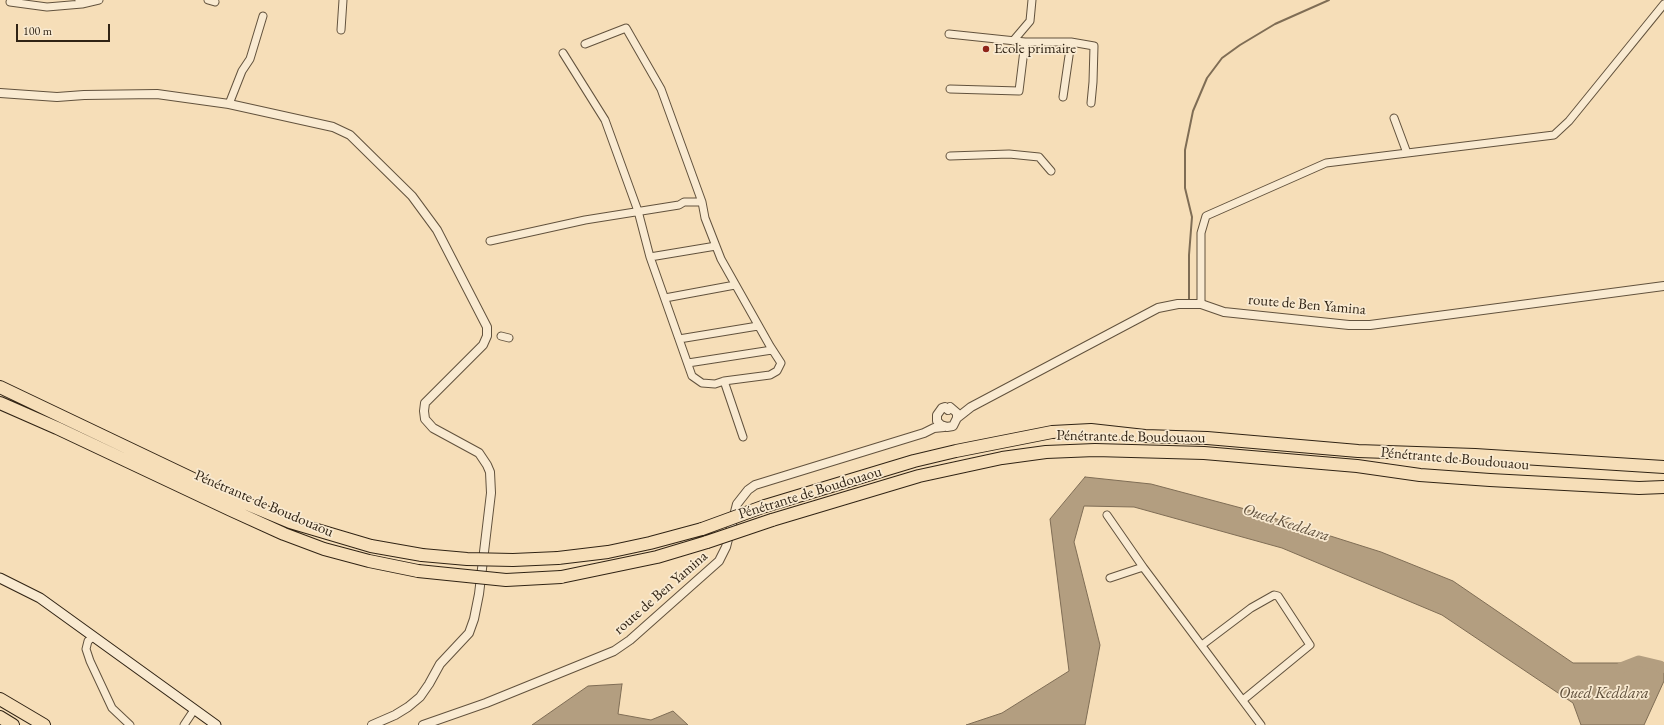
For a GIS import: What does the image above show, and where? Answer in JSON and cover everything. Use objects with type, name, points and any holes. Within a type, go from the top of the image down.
[{"type":"highway","name":"Pénétrante de Boudouaou","points":[[0,387],[170,474],[231,510],[324,549],[369,562],[418,571],[506,580],[561,577],[657,557],[772,520],[919,476],[1002,458],[1046,452],[1146,450],[1204,453],[1357,466],[1420,475],[1639,488],[1664,487]]},
{"type":"highway","name":"Pénétrante de Boudouaou","points":[[0,403],[57,428],[290,522],[371,546],[422,555],[467,559],[513,560],[558,558],[608,552],[650,543],[702,529],[765,506],[914,461],[1052,432],[1091,430],[1145,436],[1207,438],[1358,451],[1475,455],[1664,467]]},
{"type":"highway","points":[[0,699],[44,725]]},
{"type":"highway","points":[[0,717],[13,725]]},
{"type":"main road","points":[[0,578],[40,598],[216,725]]},
{"type":"street","points":[[10,2],[47,6],[100,0]]},
{"type":"street","points":[[341,30],[343,0]]},
{"type":"street","points":[[1013,41],[1030,21],[1032,0]]},
{"type":"street","points":[[1201,304],[1201,233],[1206,216],[1326,163],[1554,135],[1569,121],[1664,4]]},
{"type":"street","points":[[229,104],[242,70],[250,59],[263,16]]},
{"type":"street","points":[[563,53],[605,120],[638,211],[650,257],[692,376],[702,382],[715,384],[724,381],[770,375],[777,371],[781,363],[758,326],[721,259],[705,218],[702,202],[662,89],[626,28],[585,44]]},
{"type":"street","points":[[950,34],[1025,42],[1072,42],[1094,46],[1093,82],[1090,103]]},
{"type":"street","points":[[950,89],[1019,91],[1025,42]]},
{"type":"street","points":[[1064,97],[1072,42]]},
{"type":"street","points":[[0,93],[57,98],[84,95],[157,94],[229,104],[333,126],[350,135],[412,196],[437,230],[487,327],[487,336],[483,345],[425,403],[424,411],[425,419],[433,428],[479,453],[490,472],[491,493],[479,594],[472,626],[464,639],[440,664],[420,697],[395,715],[372,725]]},
{"type":"street","points":[[1394,118],[1407,153]]},
{"type":"street","points":[[950,156],[1009,154],[1039,157],[1051,171]]},
{"type":"street","points":[[490,241],[585,220],[679,205],[684,202],[702,202]]},
{"type":"street","points":[[650,257],[716,246]]},
{"type":"street","points":[[665,298],[735,285]]},
{"type":"street","name":"route de Ben Yamina","points":[[423,725],[486,703],[614,651],[630,640],[719,562],[726,547],[737,504],[748,490],[755,486],[924,433],[934,428],[953,426],[957,418],[971,407],[1158,308],[1178,304],[1201,304],[1224,312],[1349,325],[1370,325],[1664,286]]},
{"type":"street","points":[[679,339],[758,326]]},
{"type":"street","points":[[501,336],[509,338]]},
{"type":"street","points":[[688,363],[772,350]]},
{"type":"street","points":[[724,381],[743,437]]},
{"type":"street","name":"route de Ben Yamina","points":[[937,418],[938,412],[945,407],[948,410],[950,407],[971,407]]},
{"type":"street","points":[[953,408],[957,413],[957,418]]},
{"type":"street","points":[[924,433],[937,418],[939,423],[944,427]]},
{"type":"street","points":[[1107,515],[1143,567],[1261,725]]},
{"type":"street","points":[[1110,578],[1143,567]]},
{"type":"street","points":[[1202,645],[1251,608],[1274,595],[1278,596],[1310,645],[1243,700]]},
{"type":"street","points":[[93,637],[88,641],[86,650],[90,661],[112,708],[130,725]]},
{"type":"street","points":[[184,725],[194,710]]},
{"type":"water","name":"Oued Keddara","points":[[1085,477],[1151,484],[1245,509],[1381,552],[1453,581],[1573,663],[1664,663],[1664,681],[1644,725],[1581,725],[1573,703],[1442,615],[1282,548],[1134,507],[1084,506],[1074,542],[1100,645],[1085,725],[966,725],[1002,713],[1069,671],[1050,519]]},
{"type":"water","points":[[622,684],[618,714],[651,720],[673,711],[688,725],[532,725],[588,686]]},
{"type":"waterway","points":[[1189,299],[1189,255],[1192,217],[1185,188],[1185,150],[1193,111],[1207,78],[1222,58],[1240,45],[1275,24],[1329,0]]},
{"type":"waterway","name":"Oued Keddara","points":[[1621,668],[1639,661],[1660,666],[1661,668]]},
{"type":"place","name":"Ecole primaire","points":[[986,49]]}]
